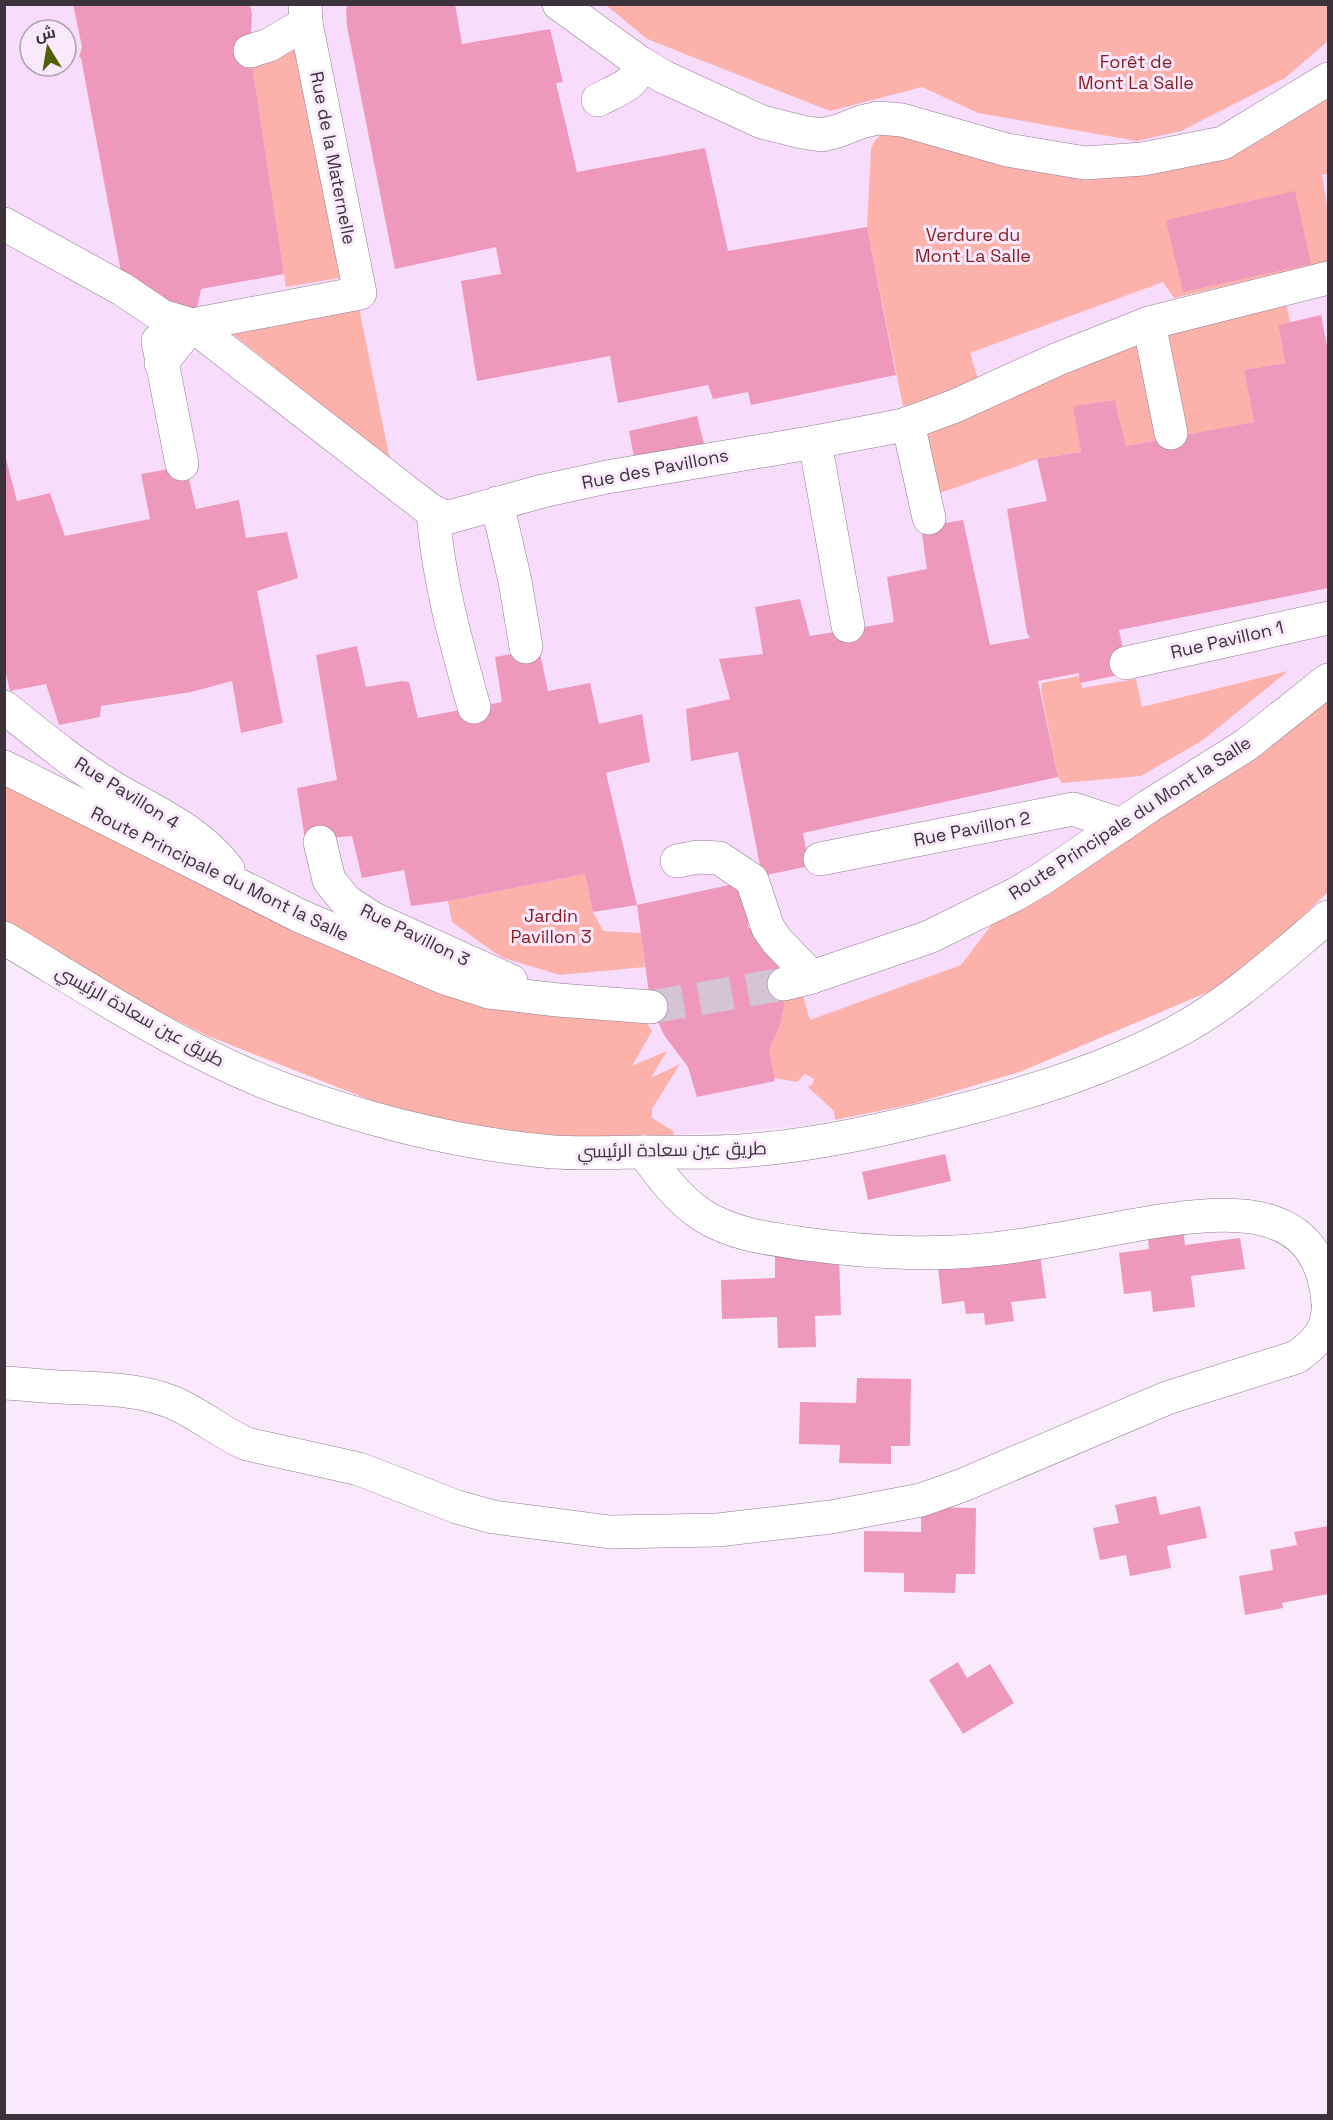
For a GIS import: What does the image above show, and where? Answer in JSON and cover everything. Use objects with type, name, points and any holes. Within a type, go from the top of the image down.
[{"type":"street","points":[[559,4],[639,62],[664,77],[762,122],[822,135],[878,118],[902,120],[1007,150],[1085,163],[1143,159],[1223,143],[1329,79]]},
{"type":"street","points":[[250,51],[269,45],[306,14]]},
{"type":"street","name":"Rue de la Maternelle","points":[[192,325],[360,293],[306,14]]},
{"type":"street","points":[[598,100],[630,83],[638,72],[639,62]]},
{"type":"street","points":[[4,224],[122,289],[156,312],[192,325],[433,512],[435,535],[454,636],[474,707]]},
{"type":"street","name":"Rue des Pavillons","points":[[433,512],[446,518],[497,503],[607,477],[687,464],[719,456],[815,442],[908,423],[955,406],[1058,359],[1149,322],[1292,301],[1329,278]]},
{"type":"street","points":[[156,312],[161,363],[182,464]]},
{"type":"street","points":[[1149,322],[1171,433]]},
{"type":"street","points":[[161,363],[192,325]]},
{"type":"street","points":[[908,423],[929,518]]},
{"type":"street","points":[[815,442],[849,626]]},
{"type":"street","points":[[497,503],[515,581],[526,647]]},
{"type":"street","name":"Rue Pavillon 1","points":[[1126,663],[1329,618]]},
{"type":"street","name":"Route Principale du Mont la Salle","points":[[677,861],[698,857],[719,858],[752,880],[768,928],[798,980],[929,937],[1016,894],[1246,745],[1329,680]]},
{"type":"street","name":"Rue Pavillon 4","points":[[4,707],[67,756],[112,787],[170,818],[206,844],[241,886]]},
{"type":"street","name":"Route Principale du Mont la Salle","points":[[4,766],[300,916],[445,978],[489,992],[651,1007]]},
{"type":"street","name":"Rue Pavillon 2","points":[[820,859],[1073,809],[1122,825]]},
{"type":"street","name":"Rue Pavillon 3","points":[[320,842],[329,880],[346,901],[372,918],[426,941],[544,998]]},
{"type":"street","name":"طريق عين سعادة الرئيسي","points":[[4,938],[162,1032],[234,1069],[291,1092],[387,1123],[479,1142],[566,1153],[738,1151],[830,1139],[897,1126],[983,1104],[1093,1070],[1175,1032],[1211,1011],[1263,973],[1329,917]]},
{"type":"street","points":[[644,1152],[657,1171],[680,1196],[701,1214],[738,1232],[775,1240],[874,1252],[916,1254],[968,1252],[1193,1216],[1227,1215],[1267,1220],[1285,1227],[1309,1244],[1324,1274],[1329,1303]]},
{"type":"street","points":[[4,1383],[116,1389],[148,1395],[174,1403],[230,1437],[247,1444],[359,1469],[457,1507],[493,1517],[610,1532],[718,1530],[831,1517],[921,1500],[963,1485],[1167,1398],[1297,1357],[1321,1336],[1328,1322],[1329,1310]]},
{"type":"shaded area","points":[[4,5],[1328,5],[1328,892],[1208,992],[1022,1071],[913,1104],[804,1126],[619,1139],[208,1036],[96,980],[5,923]]},
{"type":"green space","name":"Forêt de Mont La Salle","points":[[606,5],[1328,5],[1328,41],[1285,78],[1181,131],[1137,141],[978,113],[922,87],[830,111],[647,39]]},
{"type":"green space","points":[[303,24],[345,277],[286,287],[250,51]]},
{"type":"green space","name":"Verdure du Mont La Salle","points":[[1328,80],[1328,174],[1322,175],[1328,212],[1328,262],[1174,298],[1163,282],[970,353],[978,379],[903,406],[867,227],[871,149],[886,128],[1007,151],[1223,143]]},
{"type":"green space","points":[[1284,292],[1290,322],[1278,326],[1285,363],[1244,370],[1254,422],[1186,435],[1164,332]]},
{"type":"green space","points":[[358,303],[390,460],[229,331]]},
{"type":"green space","points":[[1136,336],[1157,440],[1126,446],[1115,400],[1074,406],[1081,452],[1037,459],[937,494],[922,426]]},
{"type":"green space","points":[[1288,671],[1203,740],[1141,776],[1062,783],[1058,777],[1041,690],[1042,683],[1079,676],[1082,688],[1136,679],[1142,707]]},
{"type":"green space","points":[[1328,674],[1328,892],[1261,957],[1208,992],[1022,1071],[913,1104],[835,1120],[834,1111],[808,1087],[812,1085],[814,1079],[805,1074],[797,1082],[774,1078],[769,1050],[779,1028],[784,984],[798,979],[810,1020],[961,965],[1015,894]]},
{"type":"green space","points":[[4,783],[358,954],[636,1006],[652,1031],[632,1066],[667,1051],[651,1078],[680,1064],[652,1109],[652,1118],[673,1131],[674,1135],[619,1139],[504,1133],[398,1111],[208,1036],[96,980],[5,922]]},
{"type":"green space","name":"Jardin Pavillon 3","points":[[585,874],[593,912],[603,931],[641,933],[645,967],[560,975],[501,957],[452,922],[448,901]]},
{"type":"building","points":[[73,4],[250,4],[252,14],[250,51],[284,274],[201,289],[194,324],[121,272],[79,57],[82,47],[78,18],[76,18]]},
{"type":"building","points":[[348,4],[455,4],[462,44],[550,29],[563,82],[556,83],[577,172],[705,148],[728,251],[867,227],[896,375],[751,405],[748,392],[713,399],[708,385],[618,403],[610,356],[477,381],[461,281],[501,274],[496,247],[395,269],[347,26]]},
{"type":"building","points":[[1295,191],[1311,264],[1183,292],[1166,220]]},
{"type":"building","points":[[1321,315],[1328,351],[1328,588],[1119,630],[1128,673],[1080,683],[1079,673],[1038,681],[1058,777],[803,833],[809,866],[762,876],[738,752],[691,761],[686,709],[730,699],[719,659],[763,654],[755,607],[800,599],[810,636],[894,622],[887,577],[927,569],[921,527],[963,520],[990,645],[1030,638],[1027,633],[1007,509],[1047,501],[1037,459],[1081,452],[1073,406],[1115,400],[1126,446],[1254,422],[1244,370],[1285,363],[1278,325]]},
{"type":"building","points":[[697,416],[704,444],[634,457],[629,431]]},
{"type":"building","points":[[4,459],[6,459],[17,501],[50,493],[65,536],[150,519],[141,474],[186,466],[196,509],[239,500],[246,538],[287,532],[298,578],[257,591],[283,723],[241,733],[232,681],[191,692],[101,706],[100,717],[59,725],[46,684],[10,691],[4,666]]},
{"type":"building","points":[[357,646],[366,687],[402,681],[409,682],[418,718],[502,702],[495,657],[539,649],[548,691],[590,683],[599,724],[642,714],[650,762],[606,773],[637,905],[593,912],[585,874],[411,906],[404,870],[362,878],[352,836],[305,840],[297,788],[337,780],[316,655]]},
{"type":"building","points":[[752,880],[748,927],[772,949],[784,984],[784,1007],[779,1028],[769,1050],[775,1081],[697,1097],[688,1067],[664,1035],[654,1013],[649,993],[637,905]]},
{"type":"building","points":[[945,1154],[951,1181],[868,1200],[862,1172]]},
{"type":"building","points":[[1183,1226],[1185,1245],[1240,1238],[1245,1269],[1191,1276],[1195,1307],[1153,1312],[1151,1291],[1124,1294],[1119,1253],[1149,1249],[1147,1231]]},
{"type":"building","points":[[839,1254],[841,1315],[815,1316],[816,1347],[778,1348],[777,1317],[722,1319],[721,1280],[775,1278],[775,1255]]},
{"type":"building","points":[[1040,1255],[1046,1298],[1011,1302],[1014,1321],[985,1325],[984,1313],[966,1314],[964,1301],[942,1304],[938,1267]]},
{"type":"building","points":[[857,1378],[911,1379],[910,1446],[891,1446],[891,1464],[839,1463],[840,1445],[799,1444],[800,1402],[856,1403]]},
{"type":"building","points":[[1156,1496],[1160,1515],[1200,1506],[1207,1538],[1167,1546],[1171,1568],[1130,1576],[1126,1555],[1100,1560],[1093,1528],[1119,1523],[1115,1505]]},
{"type":"building","points":[[921,1507],[976,1508],[975,1574],[956,1574],[955,1593],[904,1592],[904,1573],[864,1572],[864,1531],[921,1532]]},
{"type":"building","points":[[1328,1526],[1328,1594],[1282,1603],[1283,1608],[1245,1615],[1239,1576],[1273,1570],[1270,1550],[1297,1545],[1294,1532]]},
{"type":"building","points":[[958,1662],[967,1678],[990,1664],[1014,1703],[963,1734],[929,1680]]},
{"type":"tunnel","points":[[651,1007],[784,984]]}]
